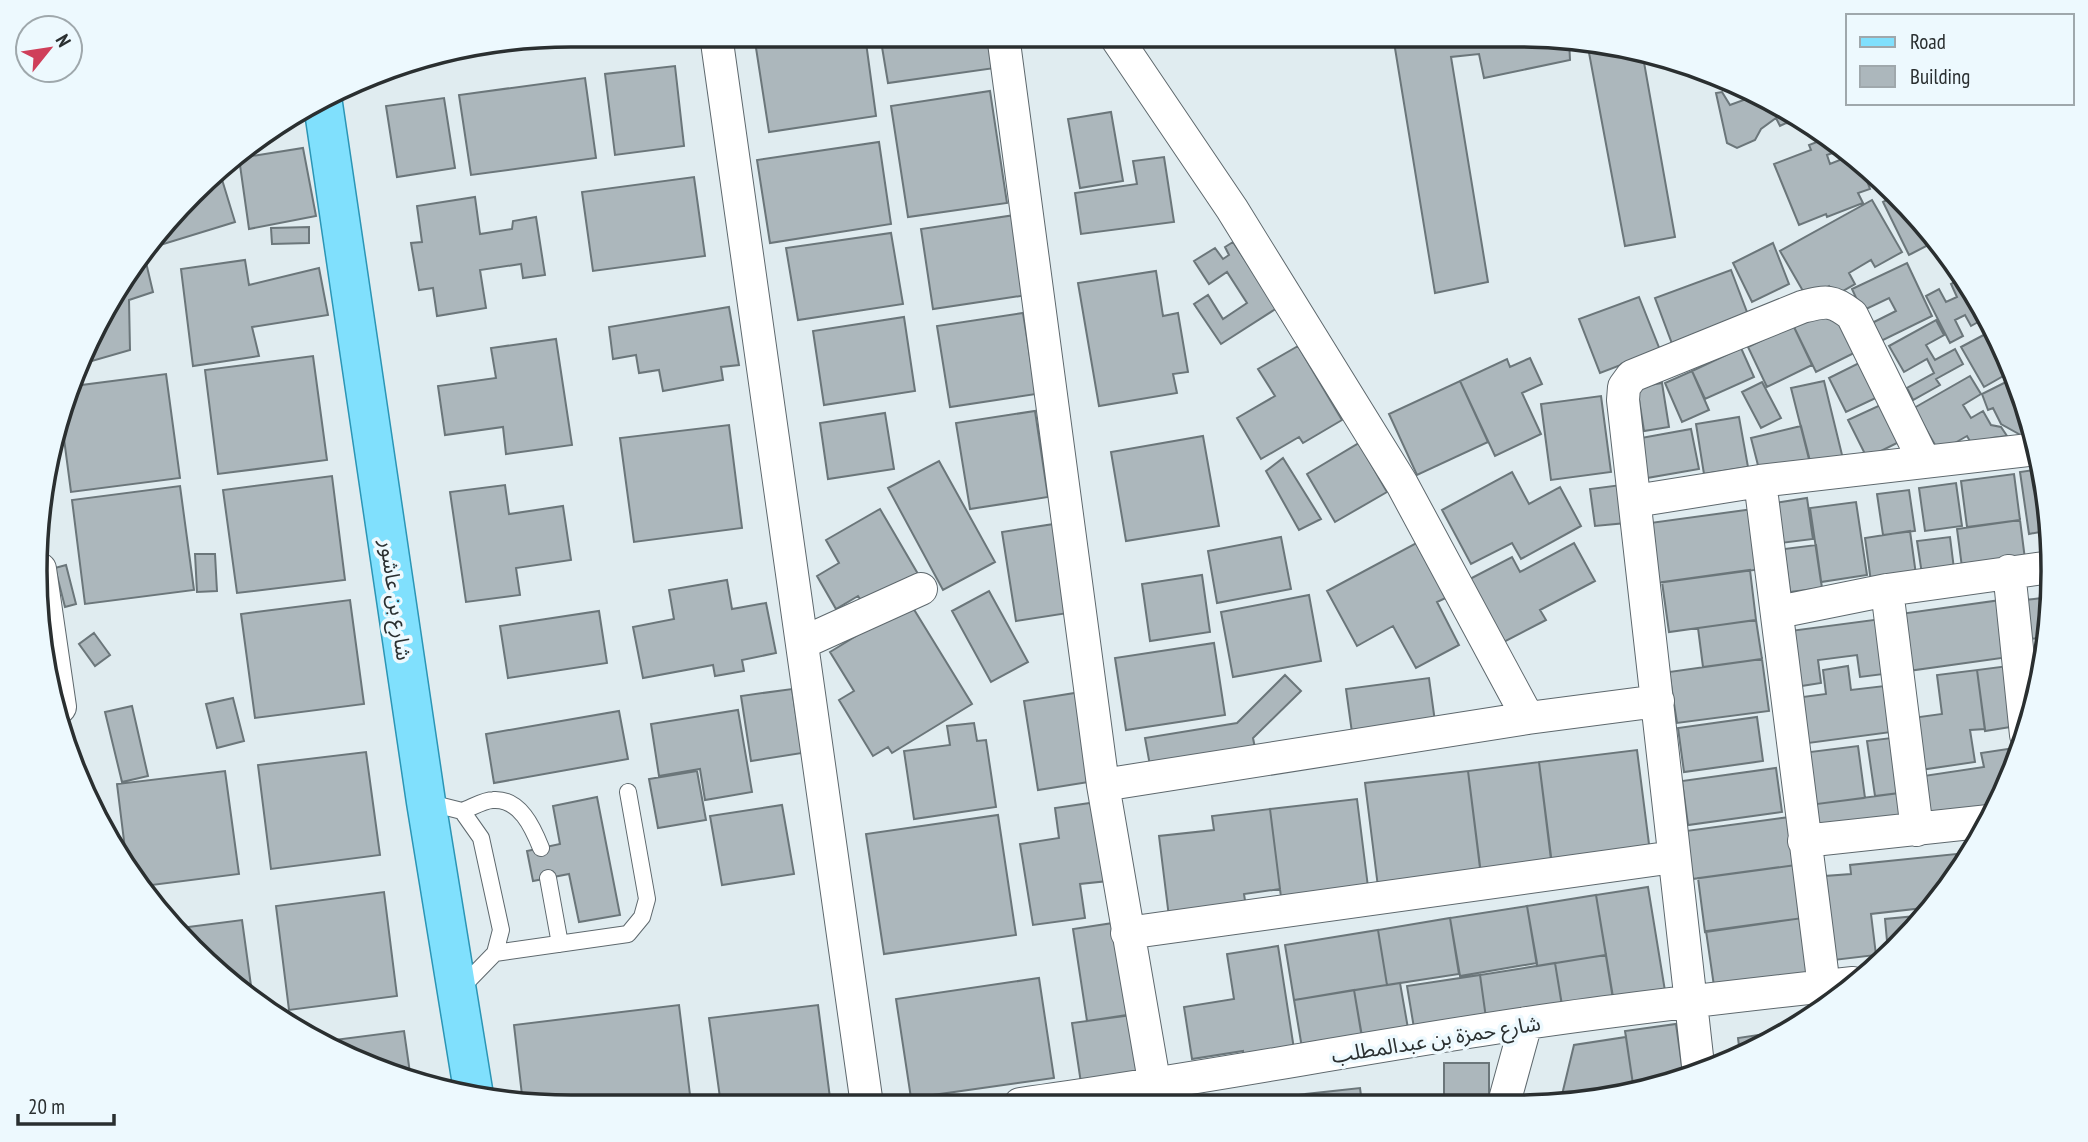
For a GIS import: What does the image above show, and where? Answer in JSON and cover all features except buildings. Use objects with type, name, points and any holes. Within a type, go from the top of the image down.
[{"type":"main road","name":"شارع بن عاشور","points":[[324,109],[444,807],[457,992],[472,1085]]},
{"type":"street","points":[[718,47],[866,1095]]},
{"type":"street","points":[[1004,47],[1103,785],[1156,1095]]},
{"type":"street","points":[[1122,47],[1232,209],[1402,484],[1528,718]]},
{"type":"street","points":[[1698,1062],[1623,400],[1624,387],[1632,376],[1802,307],[1822,302],[1836,303],[1852,315],[1924,461]]},
{"type":"street","points":[[1635,500],[1760,481],[2027,450]]},
{"type":"street","points":[[1760,481],[1804,841],[1838,985]]},
{"type":"street","points":[[1778,612],[1887,590],[2041,567]]},
{"type":"street","points":[[2009,571],[2023,707]]},
{"type":"street","points":[[802,643],[921,589]]},
{"type":"street","points":[[1887,590],[1917,830]]},
{"type":"street","points":[[1103,785],[1528,718],[1658,701]]},
{"type":"street","points":[[1804,841],[1977,823]]},
{"type":"street","points":[[1127,933],[1674,857]]},
{"type":"street","name":"شارع حمزة بن عبدالمطلب","points":[[1156,1095],[1526,1023],[1838,985]]},
{"type":"street","points":[[1506,1095],[1526,1023]]},
{"type":"lane","points":[[495,953],[628,934],[642,917],[647,899],[628,792]]},
{"type":"lane","points":[[444,807],[493,799],[511,804],[530,821],[541,848]]},
{"type":"lane","points":[[444,807],[481,838],[501,930],[495,953],[457,992]]},
{"type":"lane","points":[[548,878],[560,944]]}]
